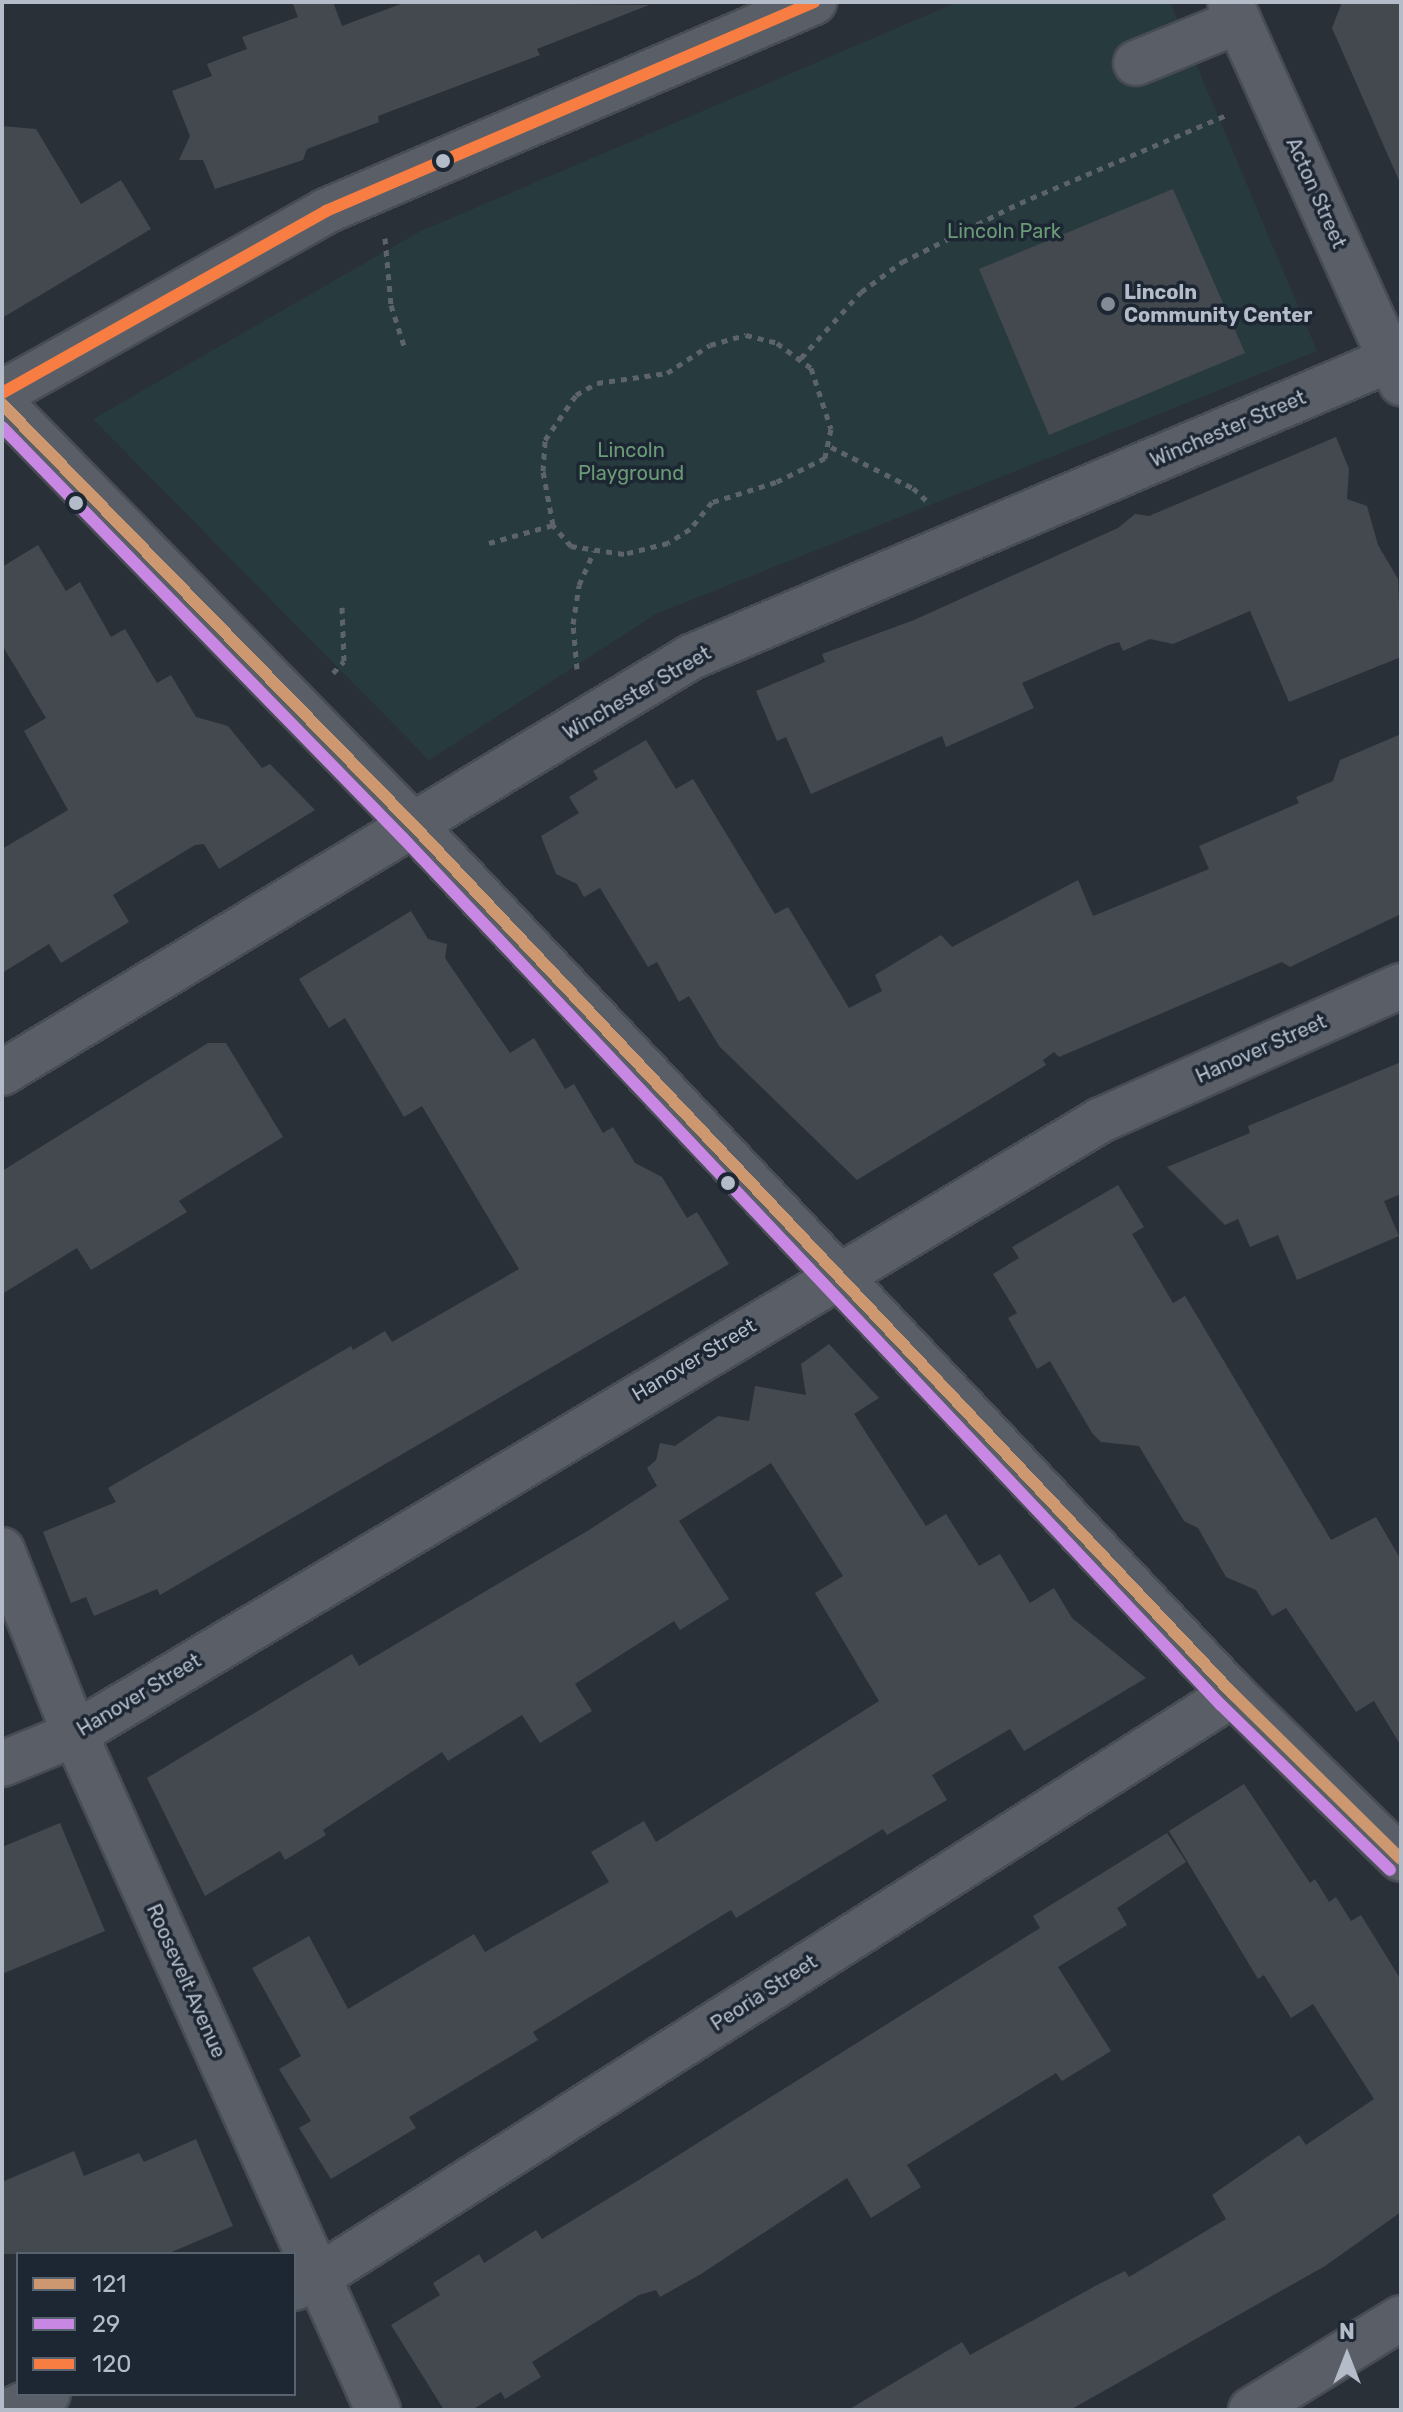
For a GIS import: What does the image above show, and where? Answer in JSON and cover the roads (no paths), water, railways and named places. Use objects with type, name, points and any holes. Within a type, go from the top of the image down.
[{"type":"street","points":[[2,393],[326,211],[814,2]]},
{"type":"street","points":[[1136,63],[1235,12]]},
{"type":"street","name":"Acton Street","points":[[1235,12],[1398,366]]},
{"type":"street","name":"Winchester Street","points":[[2,1073],[415,827],[691,657],[1398,366]]},
{"type":"street","points":[[2,404],[415,827],[1233,1694],[1401,1859]]},
{"type":"street","name":"Hanover Street","points":[[2,1764],[75,1734],[837,1274],[1101,1120],[1401,986]]},
{"type":"street","name":"Roosevelt Avenue","points":[[2,1550],[75,1734],[293,2252]]},
{"type":"street","name":"Peoria Street","points":[[306,2283],[1233,1694]]},
{"type":"street","name":"Roosevelt Avenue","points":[[296,2259],[306,2283],[378,2410]]},
{"type":"street","points":[[1251,2410],[1401,2318]]},
{"type":"street","points":[[11,2410],[43,2396]]},
{"type":"place","name":"Lincoln Community Center","points":[[1108,304]]},
{"type":"park label","name":"Lincoln Park","points":[[1004,231]]},
{"type":"park label","name":"Lincoln Playground","points":[[631,462]]}]
